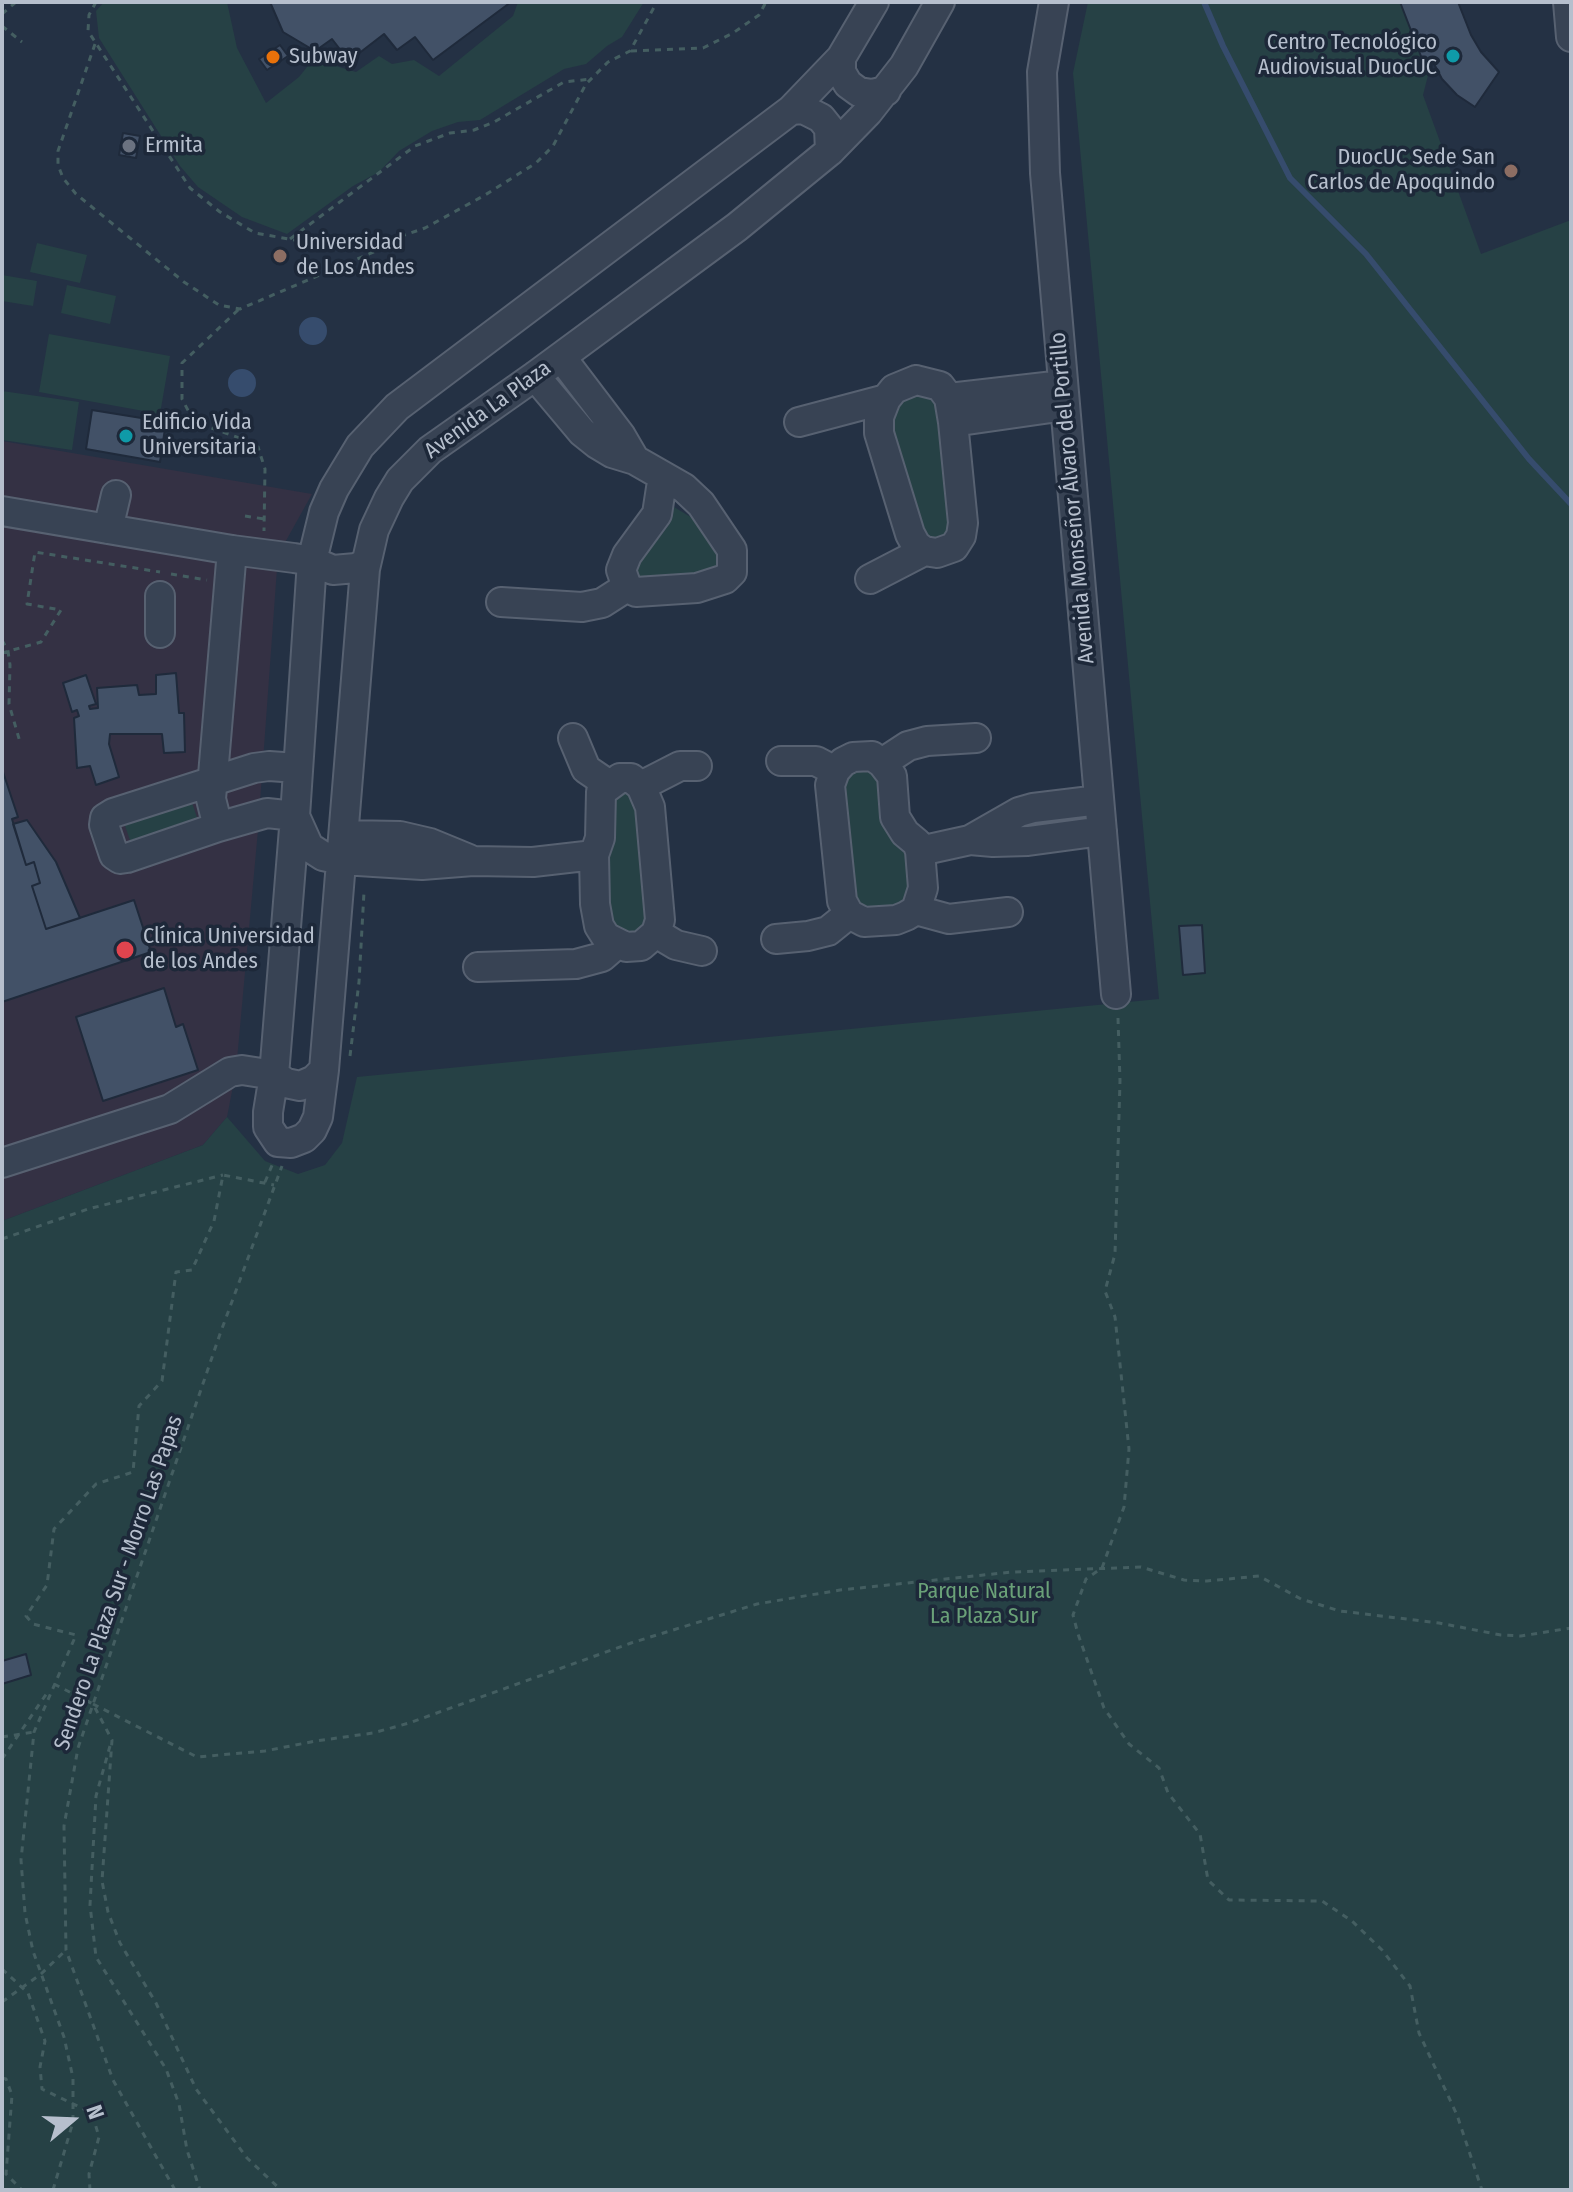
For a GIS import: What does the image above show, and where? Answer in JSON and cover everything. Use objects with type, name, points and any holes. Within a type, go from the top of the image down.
[{"type":"street","name":"Avenida La Plaza","points":[[874,2],[841,58],[791,110],[387,417],[360,446],[334,489],[324,512],[312,561],[295,816],[268,1127],[278,1142],[291,1143],[307,1136],[316,1123],[324,1070],[366,563],[380,513],[400,480],[430,450],[737,227],[830,151],[886,91],[921,39],[940,2]]},
{"type":"street","name":"Avenida Monseñor Álvaro del Portillo","points":[[1054,2],[1042,72],[1045,173],[1116,994]]},
{"type":"street","points":[[1568,2],[1571,37]]},
{"type":"street","points":[[841,58],[841,72],[848,84],[859,92],[872,94],[886,91]]},
{"type":"street","points":[[791,110],[803,109],[821,118],[829,128],[830,151]]},
{"type":"street","points":[[561,357],[621,436],[635,460]]},
{"type":"street","points":[[535,376],[582,432],[597,444],[612,453],[635,460],[684,488],[722,531],[732,550],[732,572],[725,579],[697,588],[636,592],[627,587],[621,570],[627,555],[657,514],[665,479]]},
{"type":"street","points":[[916,380],[940,386],[951,410],[963,510],[961,536],[954,547],[937,553],[924,551],[910,534],[879,433],[879,417],[894,389],[916,380]]},
{"type":"street","points":[[951,410],[1064,395]]},
{"type":"street","points":[[799,422],[886,399]]},
{"type":"street","points":[[108,529],[116,495]]},
{"type":"street","points":[[3,520],[108,529],[312,561],[322,567],[344,570],[366,563]]},
{"type":"street","points":[[218,827],[211,805],[212,781],[232,550]]},
{"type":"street","points":[[870,579],[924,551]]},
{"type":"street","points":[[501,602],[582,607],[602,603],[627,587]]},
{"type":"street","points":[[160,596],[160,633]]},
{"type":"street","points":[[573,738],[586,769],[608,784]]},
{"type":"street","points":[[882,763],[908,746],[927,741],[976,738]]},
{"type":"street","points":[[916,910],[923,888],[920,851],[895,817],[892,776],[872,756],[853,757],[835,771],[830,785],[842,901],[849,914],[864,922],[896,920],[916,910],[949,919],[1008,912]]},
{"type":"street","points":[[781,761],[816,761],[835,771]]},
{"type":"street","points":[[641,786],[680,766],[697,766]]},
{"type":"street","points":[[297,768],[262,767],[113,813],[105,818],[104,825],[114,855],[123,859],[261,814],[295,816],[309,847],[323,856],[343,848],[422,865],[473,861],[533,862],[594,855]]},
{"type":"street","points":[[620,778],[631,778],[641,786],[650,807],[660,920],[656,933],[641,946],[617,944],[606,937],[599,926],[595,904],[594,855],[600,838],[601,792],[620,778]]},
{"type":"street","points":[[920,851],[970,840],[1019,812],[1047,805],[1099,800]]},
{"type":"street","points":[[970,840],[1028,841],[1102,831]]},
{"type":"street","points":[[776,939],[828,931],[849,914]]},
{"type":"street","points":[[656,933],[676,945],[702,951]]},
{"type":"street","points":[[478,967],[576,964],[602,957],[617,944]]},
{"type":"street","points":[[2,1163],[170,1109],[230,1072],[274,1075],[286,1083],[300,1086],[314,1080],[324,1070]]},
{"type":"path","points":[[2,14],[16,2]]},
{"type":"path","points":[[96,2],[89,15],[88,31],[190,188],[220,212],[255,233],[349,245],[399,237],[425,228],[536,163],[553,146],[591,79],[608,62],[630,51],[703,48],[759,15],[766,2]]},
{"type":"path","points":[[630,51],[657,2]]},
{"type":"path","points":[[2,26],[22,42]]},
{"type":"path","points":[[95,44],[58,151],[58,165],[63,178],[76,194],[184,282],[219,305],[240,309]]},
{"type":"path","points":[[290,239],[415,146],[442,135],[474,130],[494,122],[564,82],[591,79]]},
{"type":"path","points":[[265,555],[265,469],[258,447],[206,426],[190,414],[182,399],[182,363],[240,309],[376,251],[399,237]]},
{"type":"path","points":[[245,516],[264,519]]},
{"type":"path","points":[[2,653],[41,642],[61,610],[27,604],[35,552],[229,583]]},
{"type":"path","points":[[2,640],[10,665],[9,704],[20,742]]},
{"type":"path","points":[[1116,994],[1121,1043],[1115,1254],[1105,1291],[1115,1317],[1129,1449],[1124,1507],[1102,1568],[1086,1579],[1073,1615],[1078,1634],[1104,1708],[1129,1744],[1159,1768],[1168,1793],[1200,1834],[1208,1880],[1229,1900],[1322,1901],[1352,1921],[1382,1950],[1410,1986],[1419,2033],[1457,2115],[1482,2190]]},
{"type":"path","points":[[265,1184],[275,1156]]},
{"type":"path","name":"Sendero La Plaza Sur - Morro Las Papas","points":[[175,2190],[113,2080],[66,1950],[64,1826],[78,1748],[282,1168]]},
{"type":"path","points":[[53,2190],[73,2122],[73,2078],[64,2037],[33,1951],[25,1913],[21,1860],[34,1732],[76,1635],[33,1624],[26,1616],[47,1585],[54,1529],[96,1484],[133,1472],[139,1406],[162,1381],[176,1272],[192,1270],[214,1221],[223,1175]]},
{"type":"path","points":[[2,1239],[88,1209],[223,1175],[274,1185]]},
{"type":"path","points":[[54,1684],[197,1757],[265,1751],[373,1733],[409,1723],[631,1643],[757,1604],[938,1578],[1141,1567],[1184,1580],[1259,1576],[1301,1599],[1340,1611],[1439,1623],[1501,1635],[1521,1636],[1571,1628]]},
{"type":"path","points":[[2,1759],[54,1684]]},
{"type":"path","points":[[93,1704],[112,1740],[102,1881],[108,1912],[120,1943],[156,2003],[196,2089],[247,2158],[281,2190]]},
{"type":"path","points":[[2,1737],[34,1732]]},
{"type":"path","points":[[112,1740],[96,1796],[90,1905],[96,1957],[166,2069],[179,2104],[187,2150],[200,2190]]},
{"type":"path","points":[[2,2002],[41,1974],[66,1950]]},
{"type":"path","points":[[2,1969],[28,1993],[45,2041],[40,2067],[42,2089],[92,2113],[99,2137],[89,2174],[90,2190]]},
{"type":"path","points":[[2,2078],[6,2079],[12,2095],[6,2174],[22,2190]]},
{"type":"shaded area","name":"Clínica Universidad de los Andes","points":[[2,441],[312,494],[278,555],[258,830],[236,1071],[227,1117],[203,1145],[2,1221]]},
{"type":"green space","points":[[104,2],[227,2],[237,48],[266,103],[299,77],[311,62],[356,72],[379,56],[392,64],[414,60],[439,76],[513,16],[518,2],[644,2],[622,37],[586,64],[564,69],[480,120],[458,122],[432,131],[399,151],[379,172],[353,186],[287,234],[242,217],[198,187],[180,166],[99,38],[96,11]]},
{"type":"green space","name":"Parque Natural La Plaza Sur","points":[[1088,2],[1400,2],[1424,63],[1432,60],[1423,95],[1481,254],[1571,220],[1571,2190],[2,2190],[2,1221],[203,1145],[227,1117],[265,1161],[298,1174],[325,1165],[342,1143],[357,1077],[1159,999],[1073,73]]},
{"type":"green space","points":[[37,243],[87,255],[80,283],[30,272]]},
{"type":"green space","points":[[2,275],[37,281],[33,306],[2,301]]},
{"type":"green space","points":[[67,285],[116,296],[110,324],[61,313]]},
{"type":"green space","points":[[49,334],[170,356],[160,414],[39,392]]},
{"type":"green space","points":[[928,388],[940,403],[955,523],[949,542],[927,547],[887,421],[896,399]]},
{"type":"green space","points":[[2,391],[79,402],[72,450],[2,440]]},
{"type":"green space","points":[[674,507],[715,537],[723,555],[714,573],[635,579],[630,568],[669,525]]},
{"type":"green space","points":[[868,765],[883,778],[912,856],[914,881],[905,906],[857,911],[835,796],[846,770]]},
{"type":"green space","points":[[625,788],[642,806],[652,926],[634,939],[616,934],[607,907],[614,832],[608,792]]},
{"type":"green space","points":[[191,800],[199,823],[132,846],[124,823]]},
{"type":"water","points":[[313,317],[323,321],[327,331],[323,341],[313,345],[303,341],[299,331],[303,321]]},
{"type":"water","points":[[242,369],[252,373],[256,383],[252,393],[242,397],[232,393],[228,383],[232,373]]},
{"type":"building","points":[[270,2],[511,2],[433,60],[415,37],[397,50],[384,34],[349,61],[332,39],[315,51],[283,32]]},
{"type":"building","name":"Centro Tecnológico Audiovisual DuocUC","points":[[1400,2],[1458,2],[1471,35],[1499,72],[1475,107],[1457,95],[1442,79],[1432,60],[1424,64]]},
{"type":"building","name":"Subway","points":[[280,45],[288,56],[267,70],[259,59]]},
{"type":"building","name":"Ermita","points":[[123,133],[140,136],[136,158],[119,155]]},
{"type":"building","name":"Edificio Vida Universitaria","points":[[92,410],[166,422],[160,462],[86,449]]},
{"type":"building","points":[[176,673],[179,713],[184,713],[185,752],[164,753],[162,734],[110,734],[109,744],[119,777],[96,785],[90,766],[77,768],[74,718],[79,716],[77,710],[72,712],[63,683],[86,675],[96,704],[89,706],[90,709],[98,708],[97,688],[137,685],[139,695],[156,694],[156,675]]},
{"type":"building","points":[[2,769],[18,817],[12,819],[26,865],[34,862],[40,883],[32,886],[46,929],[134,900],[151,952],[2,1002]]},
{"type":"building","points":[[27,820],[56,862],[80,918],[46,929],[32,886],[40,883],[34,862],[26,865],[13,824]]},
{"type":"building","points":[[1202,925],[1205,973],[1183,975],[1179,926]]},
{"type":"building","points":[[164,988],[176,1027],[183,1024],[198,1070],[103,1101],[76,1017]]},
{"type":"building","points":[[26,1654],[31,1675],[2,1684],[2,1661]]},
{"type":"waterway","points":[[1204,2],[1290,178],[1366,254],[1529,459],[1571,504]]},
{"type":"place","name":"Centro Tecnológico Audiovisual DuocUC","points":[[1453,56]]},
{"type":"place","name":"Subway","points":[[273,57]]},
{"type":"place","name":"Ermita","points":[[129,146]]},
{"type":"place","name":"DuocUC Sede San Carlos de Apoquindo","points":[[1511,171]]},
{"type":"place","name":"Universidad de Los Andes","points":[[280,256]]},
{"type":"place","name":"Edificio Vida Universitaria","points":[[126,436]]},
{"type":"place","name":"Clínica Universidad de los Andes","points":[[125,950]]}]
